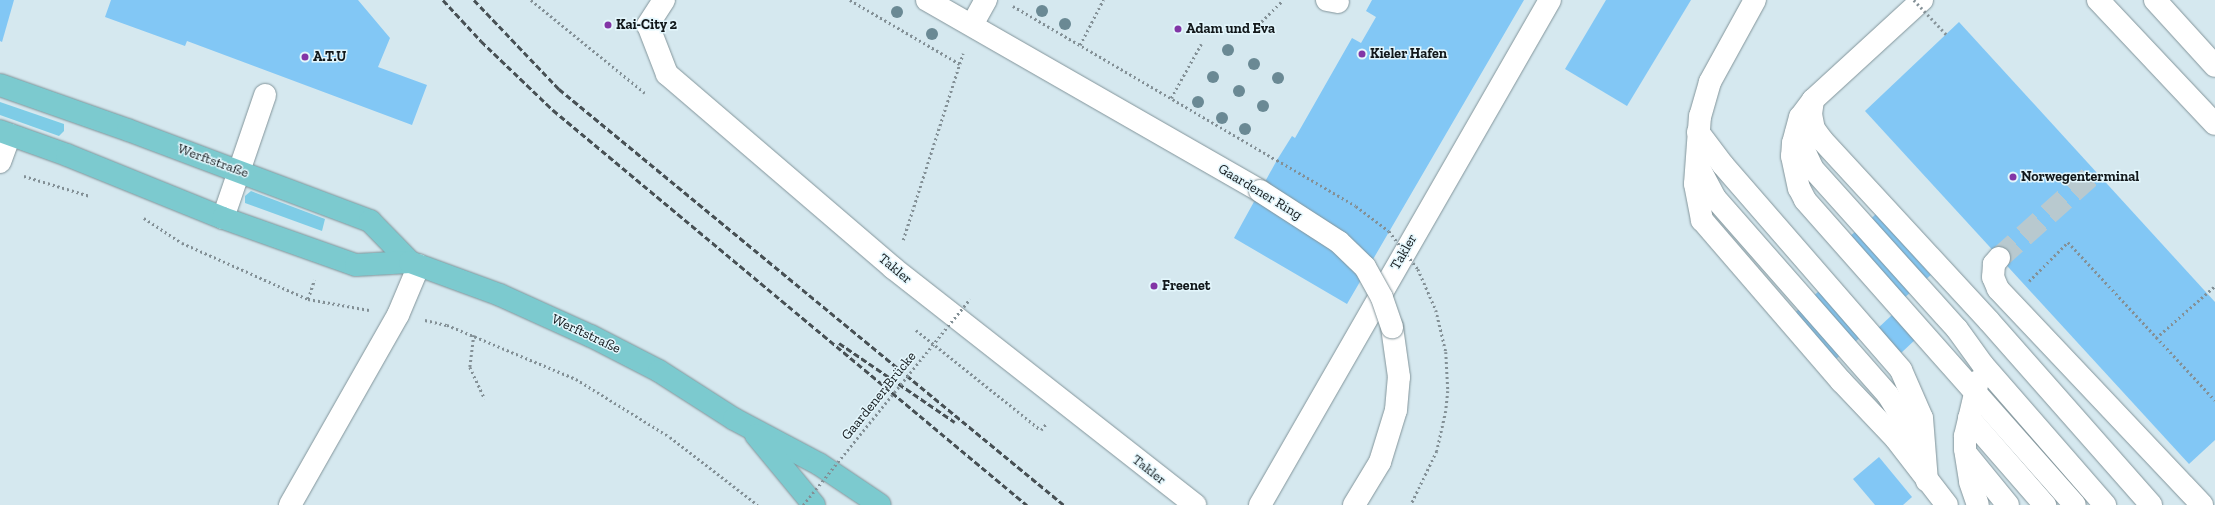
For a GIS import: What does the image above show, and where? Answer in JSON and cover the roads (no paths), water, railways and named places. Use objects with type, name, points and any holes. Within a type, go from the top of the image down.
[{"type":"main road","name":"Werftstraße","points":[[0,85],[239,170],[370,221],[415,263],[500,295],[613,346],[660,371],[750,428],[819,464],[880,505]]},
{"type":"main road","name":"Werftstraße","points":[[5,133],[110,172],[223,218],[356,265],[415,263]]},
{"type":"main road","name":"Werftstraße","points":[[750,428],[814,505]]},
{"type":"street","name":"Takler","points":[[664,0],[648,25],[667,74],[893,268],[1195,505]]},
{"type":"street","name":"Gaardener Ring","points":[[927,0],[1260,191],[1325,232],[1355,257],[1374,281],[1388,312],[1398,359],[1399,391],[1396,410],[1380,462],[1354,505]]},
{"type":"street","points":[[972,26],[986,0]]},
{"type":"street","name":"Takler","points":[[1260,505],[1550,0]]},
{"type":"street","points":[[1755,0],[1710,82],[1698,132],[1695,159],[1715,198],[1888,394],[1902,416],[1926,481],[1947,505]]},
{"type":"street","points":[[1922,0],[1813,100],[1800,117],[1795,130],[1802,149],[1812,168],[1957,329],[1977,385],[2025,505]]},
{"type":"street","points":[[2098,0],[2215,124]]},
{"type":"street","points":[[2155,0],[2215,66]]},
{"type":"street","points":[[223,218],[265,94]]},
{"type":"street","points":[[1813,100],[1813,122],[1822,140],[1977,385],[2060,505]]},
{"type":"street","points":[[1698,132],[1723,165],[1901,370],[1922,418],[1926,481]]},
{"type":"street","points":[[0,162],[5,133]]},
{"type":"street","points":[[1999,258],[1994,264],[1994,283],[2009,301],[2202,505]]},
{"type":"street","points":[[290,505],[398,315],[415,263]]},
{"type":"street","points":[[1977,385],[1970,482],[1978,505]]},
{"type":"street","points":[[1977,385],[1980,473],[2008,505]]},
{"type":"street","points":[[1977,385],[2045,505]]},
{"type":"street","points":[[1977,385],[2075,505]]},
{"type":"street","points":[[1977,385],[2090,505]]},
{"type":"street","points":[[1977,385],[2105,505]]},
{"type":"street","points":[[1977,385],[2120,505]]},
{"type":"street","points":[[1977,385],[2136,505]]},
{"type":"street","points":[[1977,385],[2151,505]]},
{"type":"street","points":[[1970,482],[1989,505]]},
{"type":"tunnel","points":[[1999,258],[2094,173]]},
{"type":"railway","points":[[443,0],[481,41],[553,110],[1027,505]]},
{"type":"railway","points":[[474,0],[559,89],[1064,505]]},
{"type":"railway","points":[[839,343],[955,422]]},
{"type":"place","name":"Kai-City 2","points":[[608,25]]},
{"type":"place","name":"Adam und Eva","points":[[1178,29]]},
{"type":"place","name":"Kieler Hafen","points":[[1362,54]]},
{"type":"place","name":"A.T.U","points":[[305,57]]},
{"type":"place","name":"Norwegenterminal","points":[[2013,177]]},
{"type":"place","name":"Freenet","points":[[1154,286]]}]
